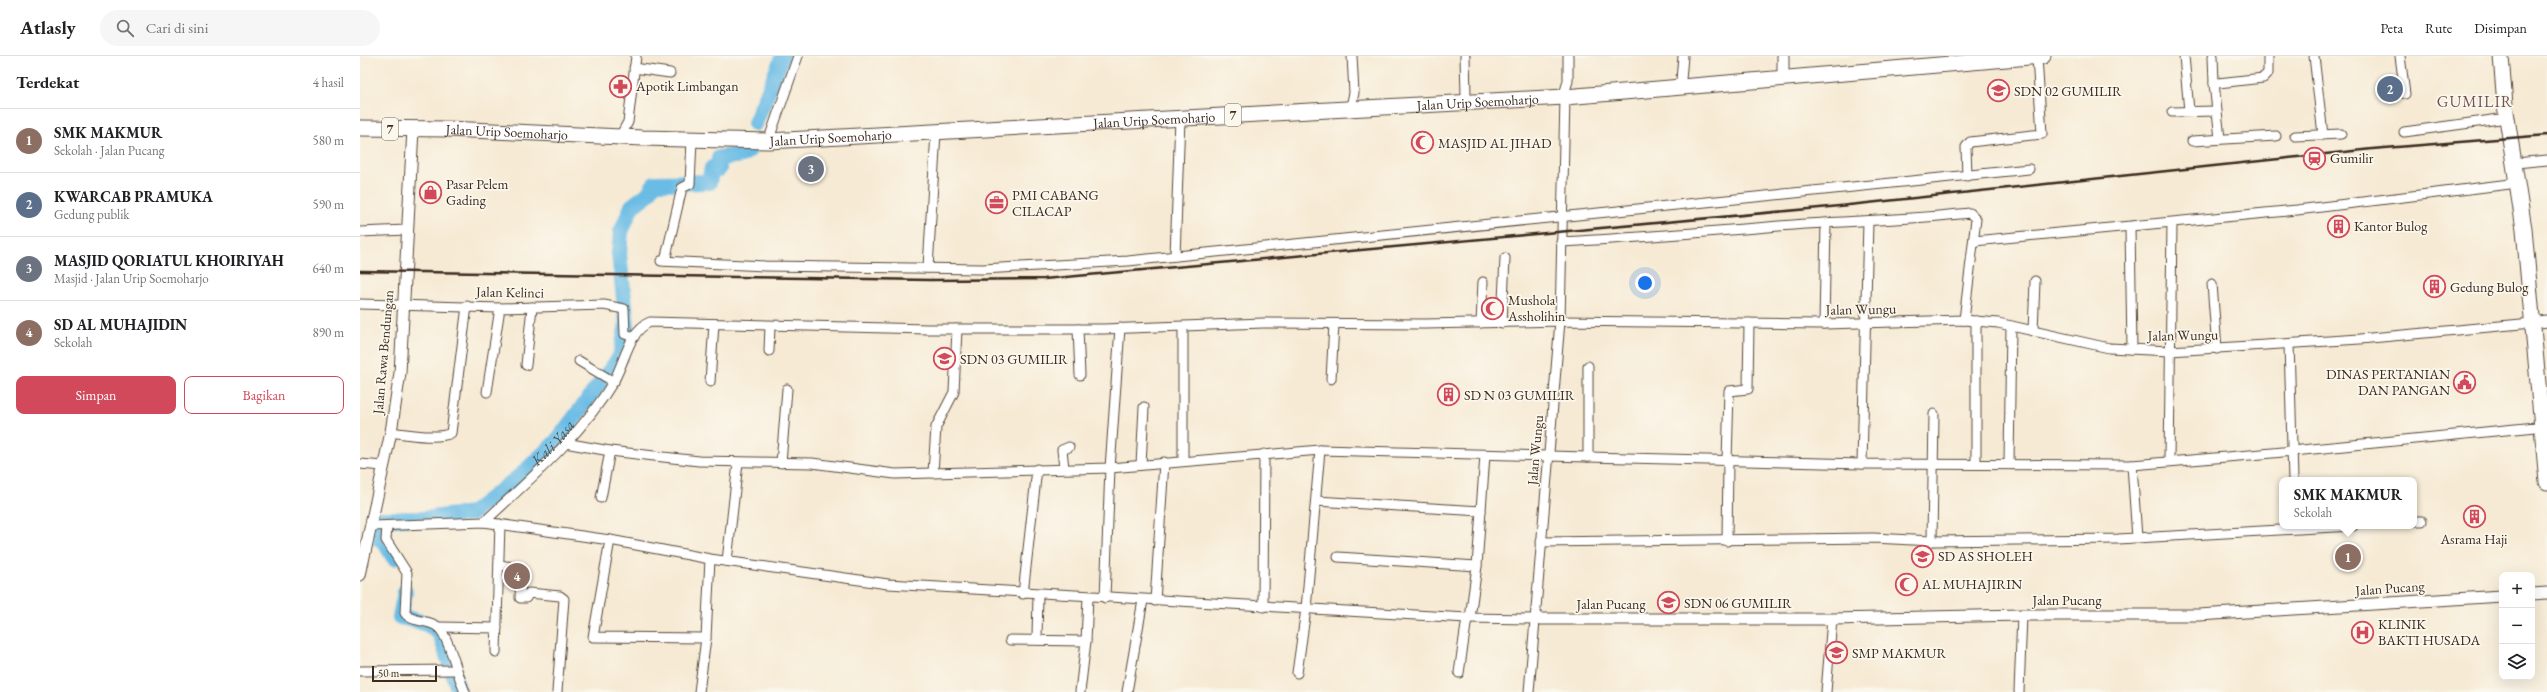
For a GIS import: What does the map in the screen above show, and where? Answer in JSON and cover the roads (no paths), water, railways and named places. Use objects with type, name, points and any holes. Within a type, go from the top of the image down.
[{"type":"highway","name":"Jalan Urip Soemoharjo","points":[[360,128],[692,140],[768,141],[936,132],[962,127],[1352,102],[1466,96],[1565,94],[1681,80],[1783,75],[1967,56]]},
{"type":"highway","name":"Jalan Urip Soemoharjo","points":[[360,121],[623,132],[770,136],[1180,118],[1565,94],[1783,75],[2043,56]]},
{"type":"highway","points":[[2492,56],[2498,93],[2506,111]]},
{"type":"highway","points":[[2501,56],[2506,111],[2516,163],[2524,229],[2532,323],[2545,426],[2547,482]]},
{"type":"street","points":[[623,132],[628,122],[636,56]]},
{"type":"street","points":[[770,136],[798,56]]},
{"type":"street","points":[[1352,56],[1354,93],[1352,102]]},
{"type":"street","points":[[1465,56],[1466,96]]},
{"type":"street","points":[[484,522],[564,443],[588,416],[612,380],[631,336],[643,324],[650,322],[770,326],[1078,329],[1183,327],[1263,323],[1502,323],[1560,321],[1561,216],[1565,94],[1568,81],[1568,56]]},
{"type":"street","points":[[1681,80],[1683,56]]},
{"type":"street","points":[[1783,56],[1783,75]]},
{"type":"street","points":[[1967,176],[1966,147],[1970,142],[2042,134],[2037,56]]},
{"type":"street","points":[[2184,56],[2189,111]]},
{"type":"street","points":[[2213,56],[2216,111],[2220,139]]},
{"type":"street","points":[[2214,83],[2263,78],[2268,73],[2268,56]]},
{"type":"street","points":[[2314,56],[2322,135]]},
{"type":"street","points":[[2400,56],[2405,94]]},
{"type":"street","points":[[634,68],[670,73]]},
{"type":"street","points":[[2172,112],[2216,111]]},
{"type":"street","points":[[2404,132],[2506,111]]},
{"type":"street","points":[[1175,256],[1180,118]]},
{"type":"street","name":"Jalan Rawa Bendungan","points":[[360,575],[381,526],[383,466],[391,432],[400,373],[413,130]]},
{"type":"street","points":[[928,268],[936,132]]},
{"type":"street","points":[[2295,136],[2341,134]]},
{"type":"street","points":[[2192,142],[2276,136]]},
{"type":"street","points":[[692,140],[690,183],[682,188],[663,261],[765,266],[983,269],[1128,261],[2030,169]]},
{"type":"street","points":[[2516,163],[2547,160]]},
{"type":"street","points":[[1974,241],[2297,210],[2518,183]]},
{"type":"street","points":[[1561,242],[1696,235],[1826,223],[1868,222],[1970,213],[1976,219],[1964,320]]},
{"type":"street","points":[[1862,464],[1867,323],[1868,222]]},
{"type":"street","points":[[1824,324],[1826,223]]},
{"type":"street","points":[[2169,461],[2172,223]]},
{"type":"street","points":[[2130,227],[2132,349]]},
{"type":"street","points":[[360,232],[407,230]]},
{"type":"street","points":[[1502,323],[1505,258]]},
{"type":"street","points":[[2033,331],[2035,280]]},
{"type":"street","points":[[1481,323],[1484,282]]},
{"type":"street","points":[[2212,284],[2217,349]]},
{"type":"street","name":"Jalan Kelinci","points":[[360,304],[500,308],[599,305],[621,308],[625,312],[631,336]]},
{"type":"street","points":[[391,432],[440,435],[452,431],[467,306]]},
{"type":"street","points":[[526,365],[532,307]]},
{"type":"street","points":[[487,392],[500,308]]},
{"type":"street","name":"Jalan Wungu","points":[[1529,692],[1560,321],[1824,324],[1964,320],[2011,326],[2110,348],[2170,351],[2289,344],[2532,323]]},
{"type":"street","points":[[1976,321],[1976,463]]},
{"type":"street","points":[[2532,323],[2547,321]]},
{"type":"street","points":[[1727,542],[1729,391],[1748,388],[1749,323]]},
{"type":"street","points":[[710,382],[714,324]]},
{"type":"street","points":[[1331,379],[1334,324]]},
{"type":"street","points":[[769,351],[770,326]]},
{"type":"street","points":[[2008,463],[2011,326]]},
{"type":"street","points":[[1183,327],[1183,460]]},
{"type":"street","points":[[1105,598],[1110,468],[1120,328]]},
{"type":"street","points":[[933,473],[936,427],[954,392],[957,329]]},
{"type":"street","points":[[1078,329],[1080,375]]},
{"type":"street","points":[[2289,344],[2293,477]]},
{"type":"street","points":[[579,361],[612,380]]},
{"type":"street","points":[[1588,366],[1588,457]]},
{"type":"street","points":[[781,463],[787,389]]},
{"type":"street","points":[[1141,464],[1144,406]]},
{"type":"street","points":[[1932,541],[1934,414]]},
{"type":"street","points":[[564,443],[610,452],[737,467],[781,463],[825,464],[888,473],[1110,468],[1183,460],[1320,450],[1862,464],[1932,465],[2008,463],[2132,465],[2545,426]]},
{"type":"street","points":[[1064,468],[1062,450],[1069,447]]},
{"type":"street","points":[[1296,673],[1306,609],[1320,450]]},
{"type":"street","points":[[601,498],[610,452]]},
{"type":"street","points":[[1263,606],[1264,454]]},
{"type":"street","points":[[1459,673],[1477,566],[1485,455]]},
{"type":"street","points":[[1155,601],[1164,462]]},
{"type":"street","points":[[360,464],[383,466]]},
{"type":"street","points":[[2132,465],[2137,538]]},
{"type":"street","points":[[727,561],[737,467]]},
{"type":"street","points":[[1024,594],[1037,469]]},
{"type":"street","points":[[1316,501],[1481,511]]},
{"type":"street","points":[[497,628],[439,627],[425,620],[409,617],[405,613],[407,573],[386,540],[381,526],[484,522],[610,540],[710,559],[888,584],[1038,595],[1468,618],[1535,619]]},
{"type":"street","points":[[496,652],[500,524]]},
{"type":"street","points":[[1541,542],[1727,542],[1873,538],[1932,541],[2137,538],[2279,529]]},
{"type":"street","points":[[610,540],[593,637],[706,638]]},
{"type":"street","points":[[1338,557],[1477,566]]},
{"type":"street","points":[[699,692],[706,638],[710,559]]},
{"type":"street","points":[[499,565],[521,568],[520,598],[526,598],[529,592],[560,596],[564,599],[556,692]]},
{"type":"street","points":[[2535,594],[2547,593]]},
{"type":"street","points":[[1037,638],[1038,595]]},
{"type":"street","name":"Jalan Pucang","points":[[1535,619],[1832,619],[2022,615],[2199,615],[2499,596]]},
{"type":"street","points":[[1080,692],[1086,641],[1088,597]]},
{"type":"street","points":[[1127,692],[1143,600]]},
{"type":"street","points":[[2019,692],[2022,615]]},
{"type":"street","points":[[1826,692],[1832,619]]},
{"type":"street","points":[[439,627],[448,643],[452,670],[465,692]]},
{"type":"street","points":[[1010,640],[1037,638],[1086,641]]},
{"type":"street","points":[[360,671],[452,670]]},
{"type":"waterway","name":"Kali Yasa","points":[[755,123],[783,56]]},
{"type":"waterway","name":"Kali Yasa","points":[[394,558],[385,543],[378,538],[379,519],[423,519],[472,513],[521,475],[556,442],[620,357],[627,325],[619,254],[621,232],[632,206],[648,194],[655,183],[709,182],[712,168],[719,169],[719,158],[742,155],[750,149]]},
{"type":"waterway","name":"Kali Yasa","points":[[405,592],[400,617],[428,625],[437,631],[441,636],[459,692]]},
{"type":"railway","points":[[360,271],[930,280],[1044,279],[1830,207],[2372,149],[2547,135]]},
{"type":"place","name":"Apotik Limbangan","points":[[621,86]]},
{"type":"place","name":"KWARCAB PRAMUKA","points":[[2390,89]]},
{"type":"place","name":"SDN 02 GUMILIR","points":[[1999,91]]},
{"type":"place","name":"MASJID AL JIHAD","points":[[1423,143]]},
{"type":"place","name":"Gumilir","points":[[2314,158]]},
{"type":"place","name":"MASJID QORIATUL KHOIRIYAH","points":[[811,169]]},
{"type":"place","name":"Pasar Pelem Gading","points":[[431,192]]},
{"type":"place","name":"PMI CABANG CILACAP","points":[[997,203]]},
{"type":"place","name":"Kantor Bulog","points":[[2338,226]]},
{"type":"place","name":"Gedung Bulog","points":[[2434,287]]},
{"type":"place","name":"Mushola Assholihin","points":[[1493,308]]},
{"type":"place","name":"SDN 03 GUMILIR","points":[[945,359]]},
{"type":"place","name":"DINAS PERTANIAN DAN PANGAN","points":[[2465,382]]},
{"type":"place","name":"SD N 03 GUMILIR","points":[[1449,395]]},
{"type":"place","name":"Asrama Haji","points":[[2474,517]]},
{"type":"place","name":"SD AS SHOLEH","points":[[1922,556]]},
{"type":"place","name":"SMK MAKMUR","points":[[2348,557]]},
{"type":"place","name":"SD AL MUHAJIDIN","points":[[517,576]]},
{"type":"place","name":"AL MUHAJIRIN","points":[[1907,584]]},
{"type":"place","name":"SDN 06 GUMILIR","points":[[1668,603]]},
{"type":"place","name":"KLINIK BAKTI HUSADA","points":[[2363,632]]},
{"type":"place","name":"SMP MAKMUR","points":[[1837,653]]},
{"type":"district","name":"GUMILIR","points":[[2475,101]]}]
